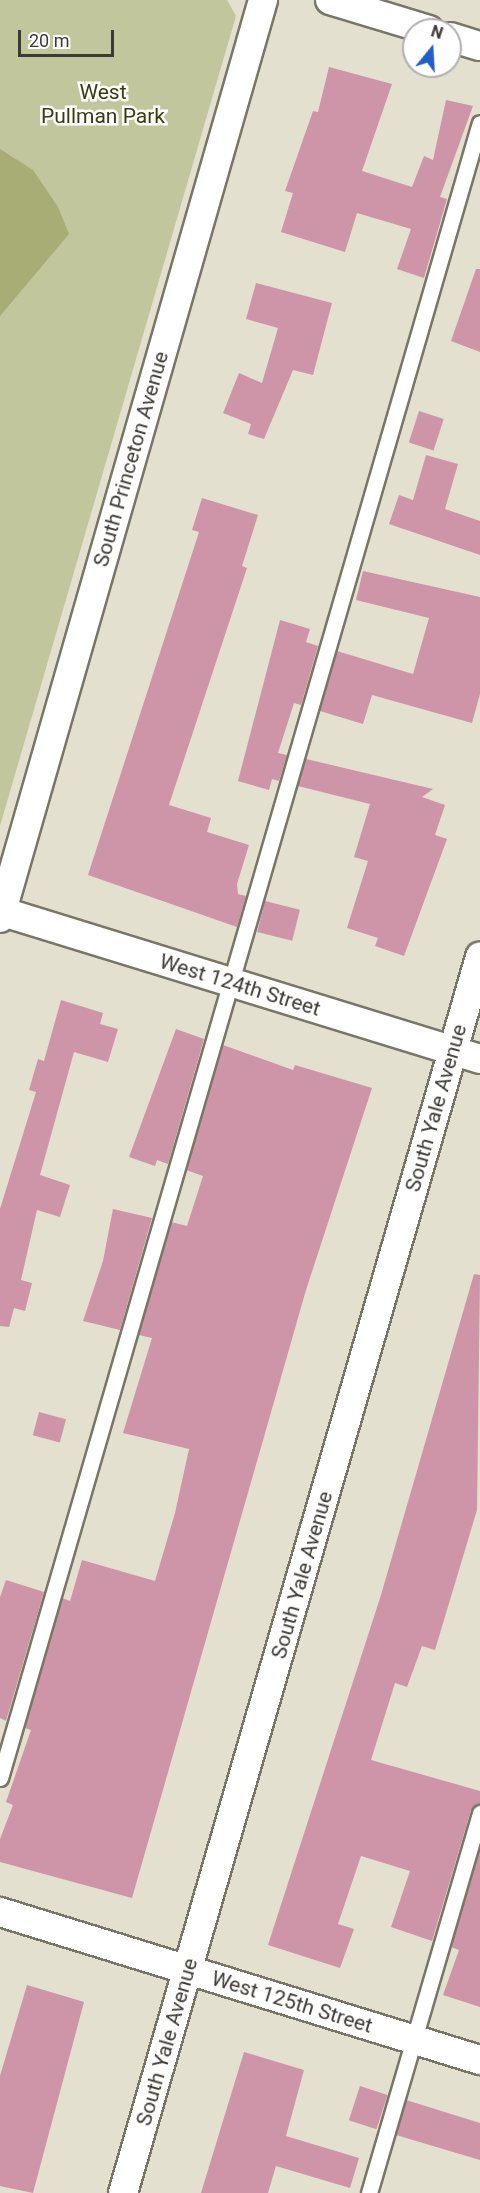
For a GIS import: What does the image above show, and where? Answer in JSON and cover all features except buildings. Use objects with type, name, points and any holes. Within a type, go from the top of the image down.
[{"type":"street","name":"South Princeton Avenue","points":[[1,914],[263,0]]},
{"type":"street","points":[[330,0],[402,22]]},
{"type":"street","points":[[462,41],[480,46]]},
{"type":"street","name":"West 124th Street","points":[[1,914],[480,1059]]},
{"type":"street","name":"South Yale Avenue","points":[[123,2193],[480,957]]},
{"type":"street","name":"West 125th Street","points":[[0,1912],[480,2060]]},
{"type":"lane","points":[[0,1778],[480,123]]},
{"type":"lane","points":[[369,2193],[480,1813]]},
{"type":"green space","name":"West Pullman Park","points":[[0,0],[227,0],[236,16],[0,826]]},
{"type":"green space","points":[[0,149],[33,170],[58,207],[69,234],[0,316]]}]
